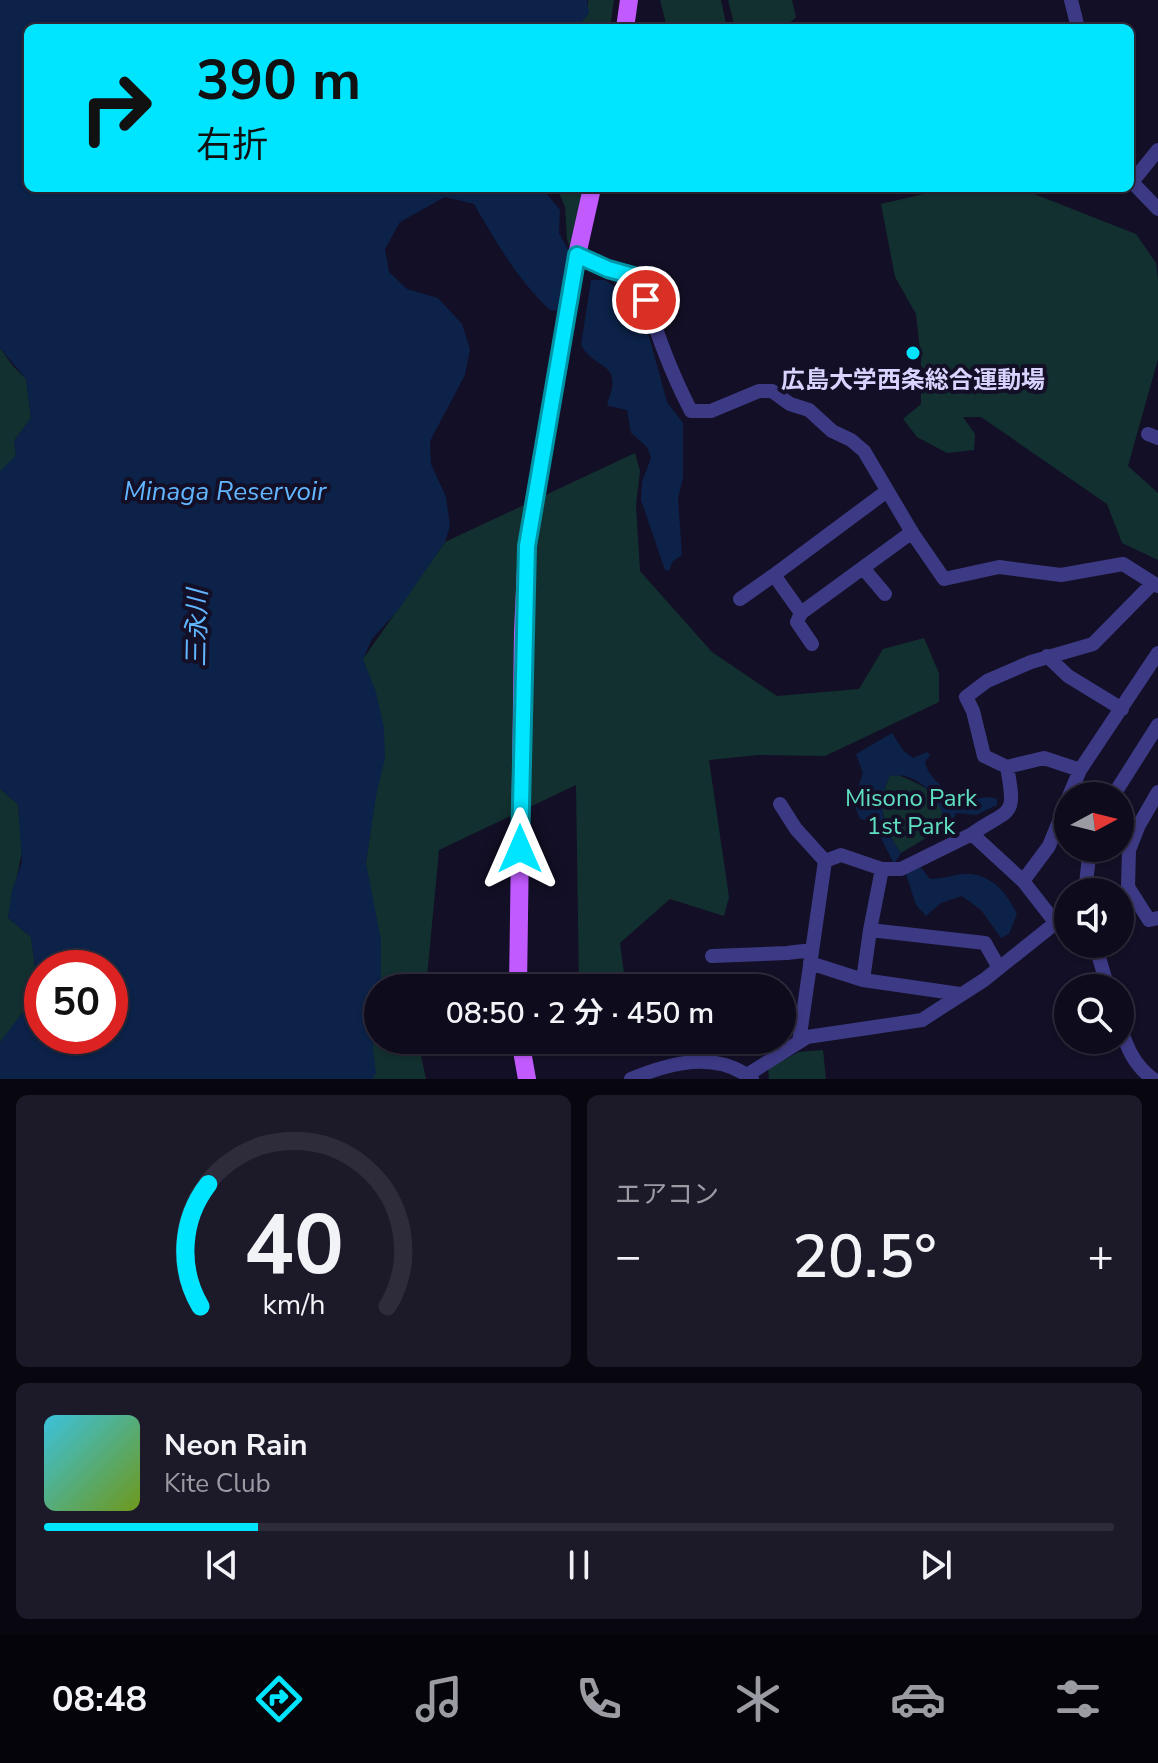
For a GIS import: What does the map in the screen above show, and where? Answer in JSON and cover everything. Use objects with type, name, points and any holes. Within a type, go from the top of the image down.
[{"type":"main road","points":[[626,24],[629,0]]},
{"type":"main road","points":[[518,974],[527,546],[577,255],[591,192]]},
{"type":"main road","points":[[523,1054],[527,1079]]},
{"type":"street","points":[[1068,2],[1076,24]]},
{"type":"street","points":[[1134,178],[1158,150]]},
{"type":"street","points":[[1134,184],[1158,209]]},
{"type":"street","points":[[577,255],[608,269],[640,278],[653,322],[691,411],[711,411],[759,391],[772,391],[790,404],[809,410],[832,431],[858,445],[944,579],[999,567],[1061,575],[1123,564],[1156,584],[1093,644],[1047,656],[987,681],[966,697],[973,711],[984,756],[1007,767],[1044,758],[1080,770]]},
{"type":"street","points":[[740,599],[887,491]]},
{"type":"street","points":[[812,644],[797,622],[801,613],[912,532]]},
{"type":"street","points":[[863,568],[885,594]]},
{"type":"street","points":[[774,575],[801,613]]},
{"type":"street","points":[[1075,782],[1080,770],[1158,653]]},
{"type":"street","points":[[1047,656],[1068,676],[1122,709]]},
{"type":"street","points":[[1122,782],[1158,725]]},
{"type":"street","points":[[825,861],[841,855],[882,869],[901,869],[972,834],[1005,815],[1012,806],[1007,767]]},
{"type":"street","points":[[1126,878],[1129,850],[1158,792]]},
{"type":"street","points":[[780,804],[796,829],[825,861]]},
{"type":"street","points":[[972,834],[1054,910]]},
{"type":"street","points":[[1023,881],[1049,846],[1054,834]]},
{"type":"street","points":[[799,1042],[825,861]]},
{"type":"street","points":[[863,980],[882,869]]},
{"type":"street","points":[[1134,903],[1149,920],[1158,918]]},
{"type":"street","points":[[631,1079],[676,1063],[697,1061],[737,1069],[750,1077],[807,1037],[922,1020],[999,968],[1054,923]]},
{"type":"street","points":[[870,930],[985,943],[999,968]]},
{"type":"street","points":[[712,956],[787,953],[811,956],[863,980],[960,994]]},
{"type":"street","points":[[1130,1054],[1141,1070],[1153,1079]]},
{"type":"green space","points":[[588,0],[614,0],[611,24],[575,24]]},
{"type":"green space","points":[[660,0],[721,0],[726,24],[666,24]]},
{"type":"green space","points":[[728,0],[792,0],[796,17],[786,24],[734,24]]},
{"type":"green space","points":[[559,192],[583,192],[573,254],[567,240],[565,207]]},
{"type":"green space","points":[[932,192],[1029,192],[1136,234],[1156,263],[1158,359],[1128,466],[1158,493],[1158,560],[1122,543],[1107,504],[981,417],[963,417],[975,434],[974,450],[947,453],[917,437],[903,419],[921,404],[921,359],[916,314],[895,277],[881,204]]},
{"type":"green space","points":[[0,348],[26,379],[31,418],[14,441],[16,455],[0,480]]},
{"type":"green space","points":[[635,453],[640,471],[636,505],[640,571],[712,652],[777,696],[859,689],[883,649],[924,638],[939,673],[939,702],[825,756],[759,755],[709,760],[729,897],[724,916],[670,899],[620,943],[624,974],[579,974],[576,785],[439,850],[427,974],[364,974],[364,1054],[421,1054],[426,1079],[351,1079],[366,863],[384,738],[363,659],[445,542]]},
{"type":"green space","name":"Misono Park 1st Park","points":[[898,775],[916,783],[937,799],[946,826],[901,853],[890,835],[882,806],[890,776]]},
{"type":"green space","points":[[0,789],[18,804],[22,852],[8,918],[31,937],[33,950],[24,950],[24,1011],[0,1047]]},
{"type":"green space","points":[[823,1050],[826,1079],[769,1079],[768,1068],[799,1052]]},
{"type":"water","name":"Minaga Reservoir","points":[[0,0],[587,0],[589,13],[580,24],[24,24],[24,192],[545,192],[560,210],[559,233],[573,258],[563,311],[550,310],[528,286],[474,204],[445,197],[400,222],[385,249],[389,272],[407,289],[438,298],[462,324],[470,349],[465,375],[430,441],[431,464],[446,497],[450,526],[445,542],[399,609],[372,639],[363,659],[376,692],[384,728],[385,758],[366,863],[381,940],[381,974],[364,974],[364,1054],[374,1054],[376,1073],[373,1079],[0,1079],[0,1042],[24,1011],[24,1054],[128,1054],[128,950],[33,950],[31,937],[8,918],[12,890],[22,862],[18,804],[0,789],[0,471],[16,455],[14,441],[31,418],[26,379],[0,348]]},
{"type":"water","points":[[591,280],[605,280],[627,295],[649,336],[667,402],[683,423],[683,478],[678,499],[682,555],[673,561],[669,571],[665,570],[641,500],[642,482],[651,458],[647,447],[631,433],[627,410],[607,403],[612,390],[610,373],[581,345]]},
{"type":"water","points":[[892,733],[903,750],[913,758],[927,752],[930,755],[925,762],[927,768],[936,781],[949,791],[963,798],[997,799],[997,805],[976,815],[956,813],[952,823],[945,827],[940,807],[928,790],[910,778],[890,776],[882,806],[890,835],[901,853],[894,864],[873,822],[860,819],[853,801],[863,773],[856,754]]},
{"type":"water","points":[[920,866],[930,879],[973,874],[996,885],[1017,914],[1009,934],[1001,938],[981,910],[962,896],[941,903],[926,916],[916,905],[904,868]]},
{"type":"place","name":"広島大学西条総合運動場","points":[[913,353]]},
{"type":"route","points":[[520,849],[527,546],[577,255],[608,269],[640,278],[646,300]]},
{"type":"water label","name":"三永川","points":[[197,628]]}]
